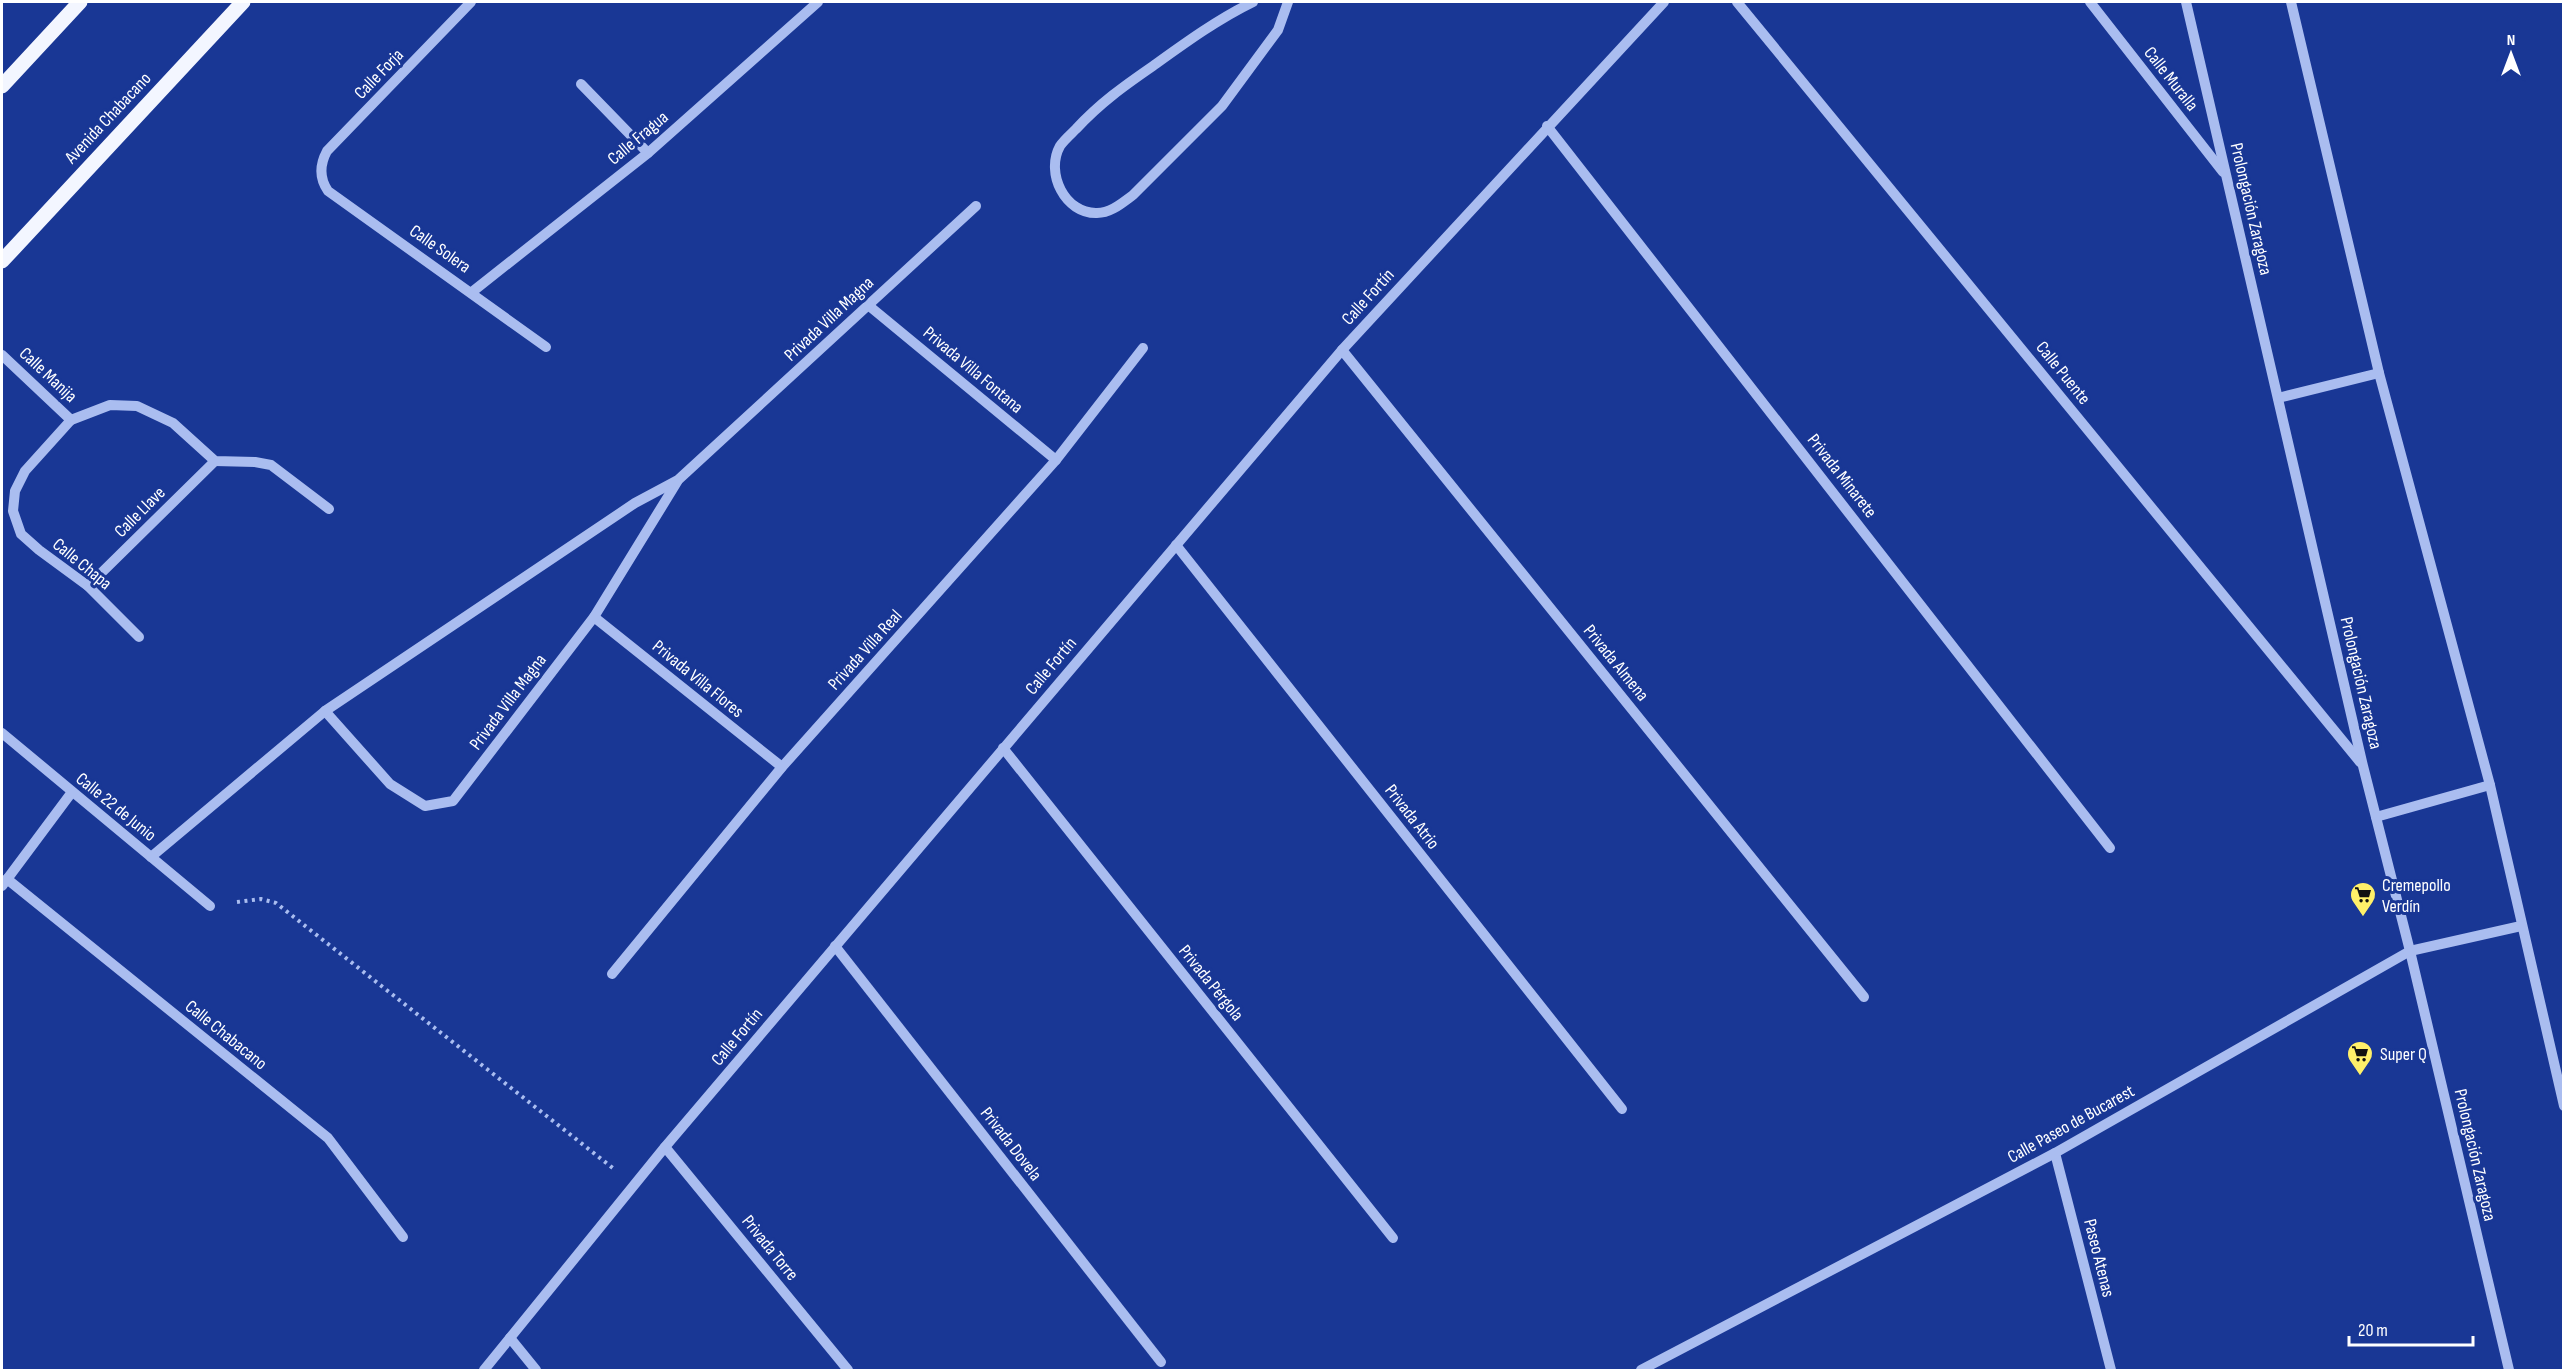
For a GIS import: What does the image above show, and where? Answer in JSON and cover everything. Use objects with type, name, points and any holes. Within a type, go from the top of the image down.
[{"type":"main road","points":[[2,86],[80,2]]},
{"type":"main road","name":"Avenida Chabacano","points":[[2,261],[243,2]]},
{"type":"street","name":"Calle Forja","points":[[322,175],[321,162],[327,151],[470,2]]},
{"type":"street","name":"Calle Fragua","points":[[472,292],[648,153],[818,2]]},
{"type":"street","points":[[1253,2],[1199,34],[1097,106],[1060,146],[1057,181],[1066,200],[1079,209],[1097,213],[1117,208],[1133,195],[1222,106],[1278,30],[1288,2]]},
{"type":"street","name":"Calle Fortín","points":[[484,1371],[665,1147],[1342,350],[1664,2]]},
{"type":"street","name":"Calle Puente","points":[[1737,2],[2363,766]]},
{"type":"street","name":"Calle Muralla","points":[[2090,2],[2226,176]]},
{"type":"street","name":"Prolongación Zaragoza","points":[[2186,2],[2363,766],[2410,951],[2509,1371]]},
{"type":"street","points":[[2291,2],[2379,373],[2490,785],[2564,1106]]},
{"type":"street","points":[[580,84],[648,153]]},
{"type":"street","name":"Privada Minarete","points":[[1547,126],[2110,848]]},
{"type":"street","name":"Calle Solera","points":[[322,175],[323,183],[328,191],[546,347]]},
{"type":"street","name":"Privada Villa Magna","points":[[325,711],[390,784],[425,806],[453,801],[594,617],[678,480],[976,206]]},
{"type":"street","name":"Privada Villa Fontana","points":[[868,305],[1056,460]]},
{"type":"street","name":"Privada Villa Real","points":[[612,974],[782,767],[1056,460],[1143,348]]},
{"type":"street","name":"Privada Almena","points":[[1342,350],[1864,997]]},
{"type":"street","name":"Calle Manija","points":[[2,356],[71,420]]},
{"type":"street","points":[[2278,398],[2379,373]]},
{"type":"street","points":[[71,420],[110,405],[137,406],[173,423],[215,461],[255,462],[271,465],[329,509]]},
{"type":"street","name":"Calle Chapa","points":[[71,420],[25,471],[15,492],[13,511],[21,534],[88,586],[139,637]]},
{"type":"street","name":"Calle Llave","points":[[88,586],[215,461]]},
{"type":"street","name":"Privada Villa Magna","points":[[151,857],[325,711],[634,502],[678,480]]},
{"type":"street","name":"Privada Atrio","points":[[1176,545],[1622,1109]]},
{"type":"street","name":"Privada Villa Flores","points":[[594,617],[782,767]]},
{"type":"street","name":"Calle 22 de Junio","points":[[2,733],[210,906]]},
{"type":"street","name":"Privada Pérgola","points":[[1003,748],[1393,1238]]},
{"type":"street","points":[[2376,817],[2490,785]]},
{"type":"street","points":[[4,883],[72,792]]},
{"type":"street","name":"Calle Chabacano","points":[[4,883],[328,1138],[403,1237]]},
{"type":"street","name":"Calle Paseo de Bucarest","points":[[1641,1371],[2055,1153],[2410,951],[2522,926]]},
{"type":"street","name":"Privada Dovela","points":[[835,946],[1161,1362]]},
{"type":"street","name":"Privada Torre","points":[[665,1147],[848,1371]]},
{"type":"street","name":"Paseo Atenas","points":[[2055,1153],[2111,1371]]},
{"type":"street","points":[[510,1338],[536,1371]]},
{"type":"path","points":[[210,906],[261,899],[276,903],[634,1185]]},
{"type":"place","name":"Cremepollo Verdín","points":[[2363,918]]},
{"type":"place","name":"Super Q","points":[[2360,1077]]}]
